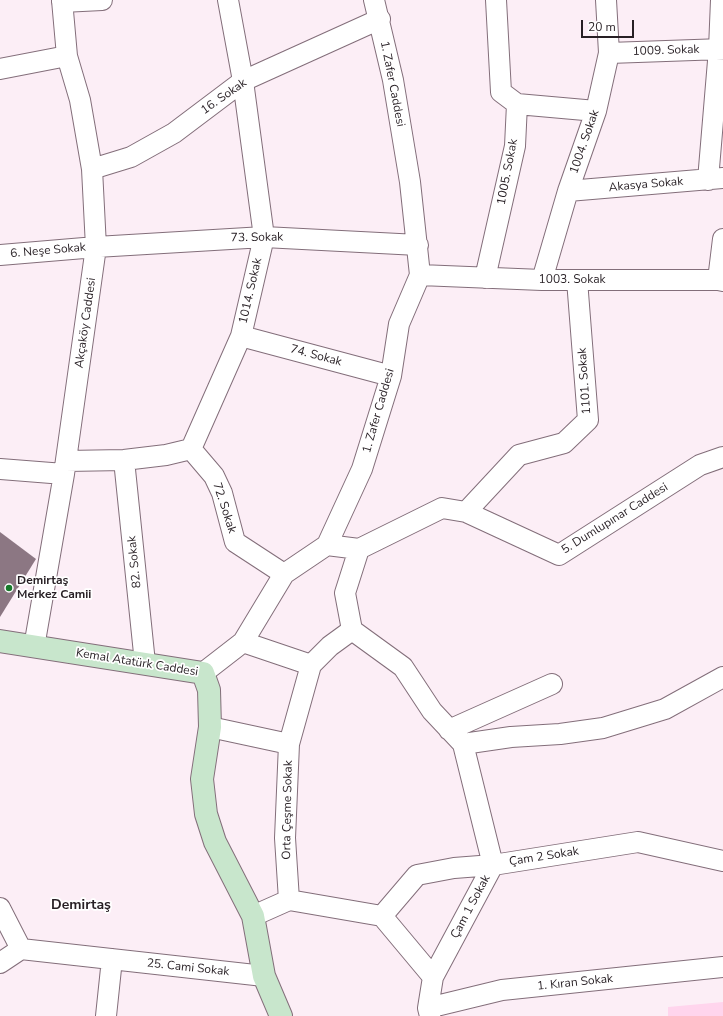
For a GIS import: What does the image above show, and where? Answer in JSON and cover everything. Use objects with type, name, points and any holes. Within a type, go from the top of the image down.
[{"type":"main road","name":"Kemal Atatürk Caddesi","points":[[0,641],[203,673],[209,690],[210,727],[202,779],[206,814],[215,842],[253,916],[264,976],[281,1016]]},
{"type":"street","points":[[62,1],[102,0]]},
{"type":"street","name":"1014. Sokak","points":[[191,449],[241,336],[264,237],[243,81],[228,0]]},
{"type":"street","name":"1. Zafer Caddesi","points":[[327,546],[362,469],[391,376],[399,324],[420,275],[418,245],[410,182],[393,80],[380,19],[374,0]]},
{"type":"street","points":[[496,0],[501,92],[517,104],[596,111]]},
{"type":"street","name":"1004. Sokak","points":[[542,280],[568,191],[596,111],[608,53],[606,0]]},
{"type":"street","points":[[715,179],[721,49],[721,0]]},
{"type":"street","name":"Akçaköy Caddesi","points":[[34,647],[65,467],[96,247],[92,169],[80,100],[67,56],[62,1]]},
{"type":"street","name":"16. Sokak","points":[[92,169],[131,157],[174,133],[243,81],[380,19]]},
{"type":"street","name":"1009. Sokak","points":[[608,53],[721,49]]},
{"type":"street","points":[[0,69],[67,56]]},
{"type":"street","name":"1005. Sokak","points":[[485,278],[515,146],[517,104]]},
{"type":"street","name":"Akasya Sokak","points":[[568,191],[715,179]]},
{"type":"street","name":"73. Sokak","points":[[96,247],[264,237],[418,245]]},
{"type":"street","points":[[720,281],[723,240]]},
{"type":"street","name":"6. Neşe Sokak","points":[[0,255],[96,247]]},
{"type":"street","name":"1003. Sokak","points":[[420,275],[542,280],[720,281]]},
{"type":"street","name":"1101. Sokak","points":[[466,512],[518,455],[564,443],[588,420],[577,280]]},
{"type":"street","name":"74. Sokak","points":[[241,336],[391,376]]},
{"type":"street","points":[[0,469],[65,467],[166,455],[191,449]]},
{"type":"street","name":"72. Sokak","points":[[191,449],[214,476],[222,493],[235,542],[284,574]]},
{"type":"street","name":"5. Dumlupınar Caddesi","points":[[359,549],[442,508],[466,512],[559,555],[700,465],[723,457]]},
{"type":"street","name":"82. Sokak","points":[[124,460],[145,663]]},
{"type":"street","points":[[203,673],[243,642],[284,574],[327,546],[359,549],[345,593],[352,630]]},
{"type":"street","name":"Orta Çeşme Sokak","points":[[289,900],[284,838],[289,744],[311,665],[330,646],[352,630]]},
{"type":"street","name":"Çam 1 Sokak","points":[[352,630],[403,667],[432,711],[456,737],[493,864],[434,977],[429,1012]]},
{"type":"street","points":[[243,642],[311,665]]},
{"type":"street","points":[[456,737],[511,737],[560,734],[603,728],[664,708],[723,677]]},
{"type":"street","points":[[456,737],[552,684]]},
{"type":"street","name":"Orta Çeşme Sokak","points":[[210,727],[289,744]]},
{"type":"street","name":"Çam 2 Sokak","points":[[382,916],[417,874],[454,868],[493,864],[638,842],[723,861]]},
{"type":"street","points":[[253,916],[289,900],[382,916],[434,977]]},
{"type":"street","points":[[0,908],[22,949],[0,963]]},
{"type":"street","name":"25. Cami Sokak","points":[[22,949],[264,976]]},
{"type":"street","points":[[106,1016],[112,959]]},
{"type":"street","name":"1. Kıran Sokak","points":[[429,1012],[502,990],[723,967]]},
{"type":"shaded area","points":[[723,1002],[723,1016],[668,1016],[668,1007]]},
{"type":"building","name":"Demirtaş Merkez Camii","points":[[0,532],[36,559],[0,617]]},
{"type":"place","name":"Demirtaş Merkez Camii","points":[[9,588]]},
{"type":"district","name":"Demirtaş","points":[[81,906]]}]
